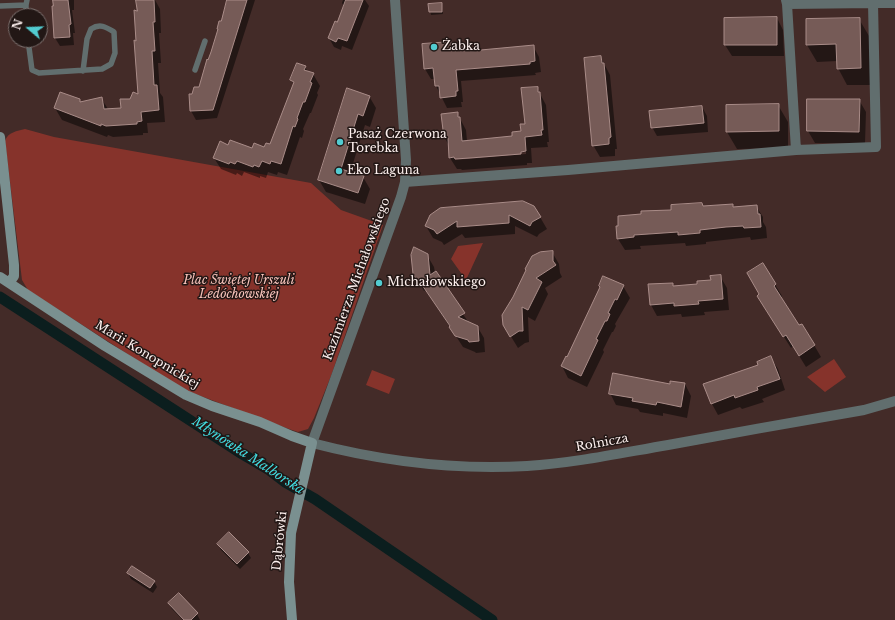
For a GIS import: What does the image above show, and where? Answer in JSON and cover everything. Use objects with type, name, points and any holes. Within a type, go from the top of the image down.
[{"type":"street","name":"Kazimierza Michałowskiego","points":[[312,443],[389,232],[405,182],[406,160],[395,0]]},
{"type":"street","points":[[796,150],[786,2],[895,3]]},
{"type":"street","points":[[405,182],[568,170],[796,150],[876,147],[873,2]]},
{"type":"street","points":[[0,137],[14,265],[14,276],[4,280]]},
{"type":"street","name":"Marii Konopnickiej","points":[[4,280],[105,346],[186,395],[312,443]]},
{"type":"street","name":"Rolnicza","points":[[312,443],[389,459],[472,466],[528,466],[578,461],[864,410],[895,401]]},
{"type":"street","name":"Dąbrówki","points":[[292,620],[289,582],[291,533],[312,443]]},
{"type":"lane","points":[[0,6],[27,2]]},
{"type":"lane","points":[[29,48],[32,70],[39,73],[83,71],[102,69],[111,64],[115,53],[114,32],[104,26],[96,26],[91,28],[87,38],[83,71]]},
{"type":"lane","points":[[195,70],[205,41]]},
{"type":"green space","name":"Plac Świętej Urszuli Ledóchowskiej","points":[[25,129],[54,137],[311,183],[341,210],[383,225],[331,376],[308,429],[298,432],[190,392],[168,380],[28,290],[22,280],[5,141],[8,136],[16,131]]},
{"type":"green space","points":[[483,243],[466,280],[451,259],[458,246]]},
{"type":"green space","points":[[834,359],[846,377],[825,392],[807,377]]},
{"type":"green space","points":[[372,370],[395,379],[389,394],[366,385]]},
{"type":"building","points":[[53,0],[68,0],[71,24],[69,25],[70,37],[54,38]]},
{"type":"building","points":[[136,0],[154,0],[155,22],[153,22],[155,51],[152,51],[154,85],[157,85],[159,110],[141,112],[142,121],[137,122],[137,124],[106,126],[101,124],[101,126],[54,108],[60,92],[80,99],[80,102],[102,97],[104,109],[121,108],[120,99],[130,99],[133,92],[138,94],[134,40],[136,41],[134,10],[137,11]]},
{"type":"building","points":[[227,0],[247,0],[213,110],[190,111],[189,94],[192,94],[194,87],[199,87]]},
{"type":"building","points":[[346,0],[363,0],[347,41],[338,38],[336,42],[328,38],[335,21],[337,22]]},
{"type":"building","points":[[442,3],[442,12],[429,12],[428,4]]},
{"type":"building","points":[[777,17],[777,45],[724,45],[724,18]]},
{"type":"building","points":[[860,18],[861,68],[837,69],[836,44],[806,45],[806,19]]},
{"type":"building","points":[[451,42],[452,48],[469,46],[470,51],[534,45],[535,61],[530,62],[530,64],[456,70],[458,91],[456,91],[456,96],[440,98],[439,86],[435,86],[433,68],[424,69],[422,44]]},
{"type":"building","points":[[601,56],[602,63],[604,63],[611,137],[609,138],[609,144],[592,146],[584,58]]},
{"type":"building","points":[[297,63],[306,66],[304,70],[314,73],[305,102],[303,102],[295,127],[293,126],[281,164],[271,161],[270,164],[262,161],[259,167],[254,165],[253,167],[237,161],[235,164],[230,162],[229,164],[213,158],[220,141],[228,145],[230,140],[252,148],[254,143],[264,147],[266,143],[270,144],[294,82],[290,80]]},
{"type":"building","points":[[538,87],[538,92],[540,92],[543,130],[541,130],[542,135],[525,137],[526,151],[521,152],[521,154],[455,159],[454,157],[449,158],[448,138],[444,138],[441,114],[458,112],[458,117],[460,117],[462,141],[512,136],[512,132],[521,131],[520,124],[525,124],[521,88]]},
{"type":"building","name":"Pasaż Czerwona Torebka","points":[[347,88],[370,96],[363,116],[358,114],[341,169],[364,176],[358,193],[318,180]]},
{"type":"building","points":[[807,99],[860,99],[859,132],[807,131]]},
{"type":"building","points":[[779,104],[779,131],[726,132],[726,105]]},
{"type":"building","points":[[702,106],[704,123],[651,128],[649,111]]},
{"type":"building","points":[[523,201],[534,206],[541,217],[532,222],[530,226],[509,215],[509,223],[457,227],[457,221],[437,234],[434,230],[425,226],[430,215],[440,208]]},
{"type":"building","points":[[702,203],[703,206],[733,204],[733,207],[757,205],[758,214],[760,214],[761,227],[726,227],[700,230],[700,233],[678,235],[678,232],[634,235],[634,237],[617,239],[616,226],[618,226],[618,216],[641,214],[641,211],[671,210],[671,205]]},
{"type":"building","points":[[414,247],[428,254],[430,275],[436,271],[465,313],[458,317],[478,326],[479,341],[469,342],[468,340],[455,336],[449,327],[450,326],[413,274],[411,255]]},
{"type":"building","points":[[553,251],[553,261],[556,265],[536,278],[542,282],[528,310],[522,307],[523,331],[519,331],[510,337],[503,325],[502,315],[513,297],[526,270],[525,269],[532,256],[540,252]]},
{"type":"building","points":[[763,263],[776,284],[774,286],[799,325],[802,324],[815,345],[799,356],[786,335],[783,337],[757,296],[759,294],[747,273]]},
{"type":"building","points":[[721,275],[723,299],[698,301],[699,304],[674,306],[674,303],[650,305],[648,284],[673,283],[673,286],[697,284],[697,281],[711,280],[710,276]]},
{"type":"building","points":[[603,276],[624,285],[617,300],[615,299],[608,313],[610,314],[607,321],[605,321],[596,339],[598,340],[581,376],[561,366],[566,356],[567,357],[600,287],[599,286]]},
{"type":"building","points":[[771,356],[780,379],[757,387],[758,390],[735,398],[734,395],[711,404],[703,384],[758,365],[757,362]]},
{"type":"building","points":[[613,373],[670,384],[670,381],[685,383],[681,407],[657,402],[656,405],[632,401],[633,398],[609,394]]},
{"type":"building","points":[[229,532],[249,552],[237,564],[217,544]]},
{"type":"building","points":[[132,566],[155,581],[150,588],[127,573]]},
{"type":"building","points":[[179,593],[198,613],[191,620],[184,620],[168,603]]},
{"type":"waterway","name":"Młynówka Malborska","points":[[0,297],[239,452],[268,469],[285,482],[315,499],[492,620]]},
{"type":"place","name":"Żabka","points":[[434,47]]},
{"type":"place","name":"Pasaż Czerwona Torebka","points":[[340,142]]},
{"type":"place","name":"Eko Laguna","points":[[339,171]]},
{"type":"place","name":"Michałowskiego","points":[[379,283]]}]
